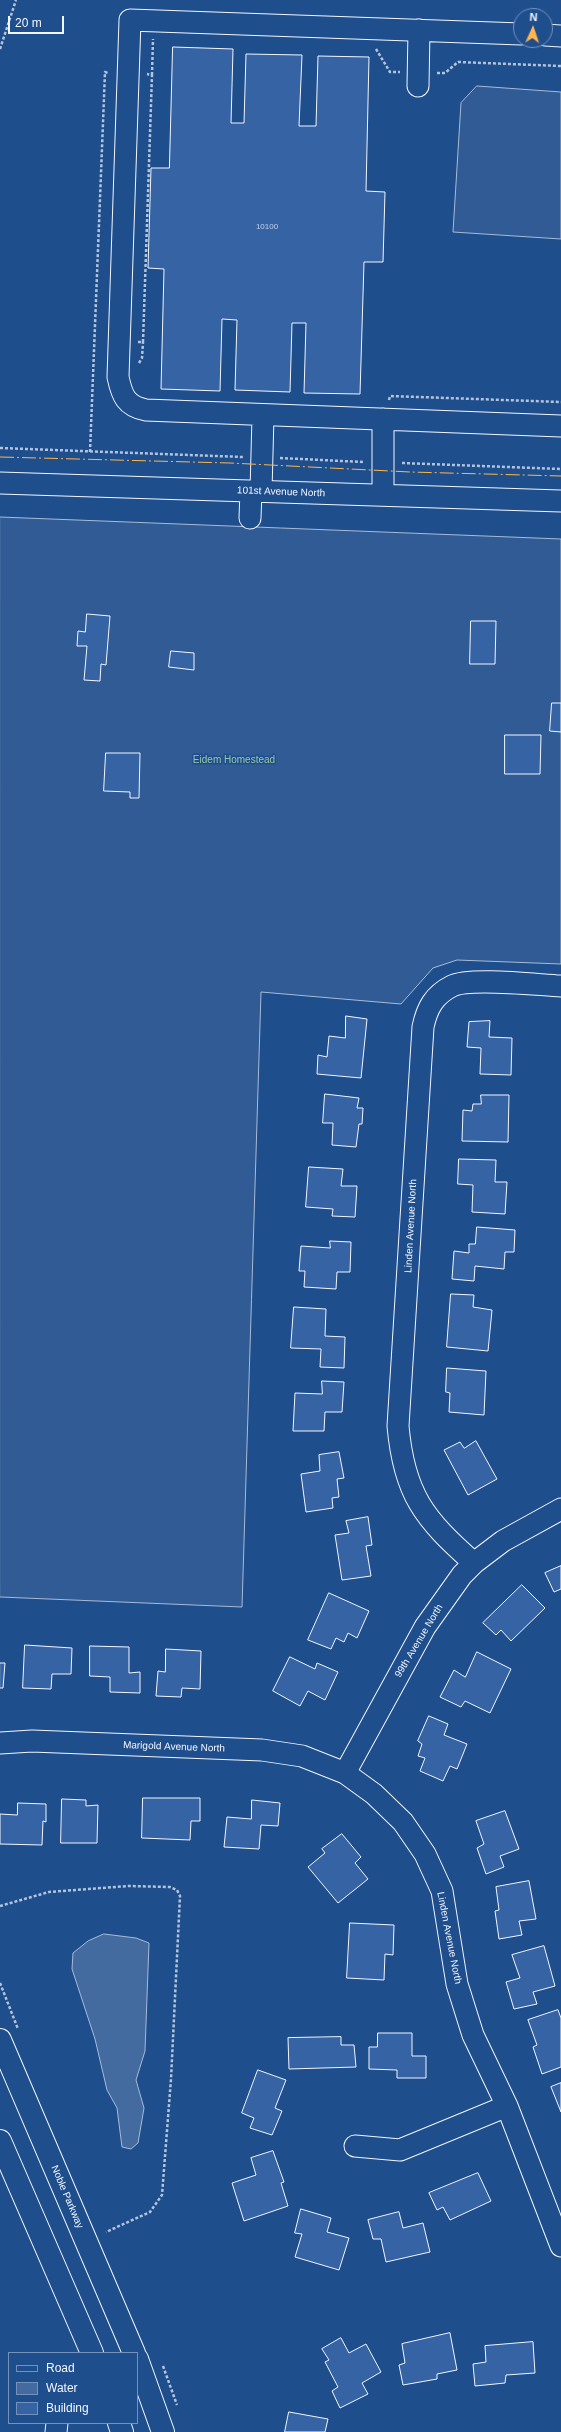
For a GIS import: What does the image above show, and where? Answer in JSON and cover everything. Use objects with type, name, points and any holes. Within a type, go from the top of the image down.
[{"type":"main road","name":"Noble Parkway","points":[[0,2040],[134,2352]]},
{"type":"main road","points":[[0,2141],[86,2349]]},
{"type":"main road","points":[[138,2362],[163,2432]]},
{"type":"street","points":[[513,34],[130,20],[118,377],[121,394],[128,403],[136,408],[146,410],[263,416],[561,426]]},
{"type":"street","points":[[418,79],[419,30]]},
{"type":"street","points":[[250,518],[256,491],[263,416]]},
{"type":"street","points":[[383,420],[383,495]]},
{"type":"street","name":"101st Avenue North","points":[[0,483],[561,501]]},
{"type":"street","name":"Linden Avenue North","points":[[474,1562],[432,1522],[417,1500],[406,1477],[400,1452],[398,1426],[423,1027],[427,1009],[438,995],[454,985],[472,983],[561,986]]},
{"type":"street","name":"99th Avenue North","points":[[345,1773],[425,1627],[462,1575],[474,1562],[503,1542],[561,1509]]},
{"type":"street","name":"Marigold Avenue North","points":[[0,1743],[32,1741],[262,1750],[302,1756],[345,1773]]},
{"type":"street","name":"Linden Avenue North","points":[[345,1773],[374,1794],[403,1822],[425,1854],[442,1891],[457,1984],[473,2035],[507,2106],[561,2246]]},
{"type":"street","points":[[355,2146],[400,2150],[507,2106]]},
{"type":"path","points":[[0,48],[16,0]]},
{"type":"path","points":[[152,75],[153,36]]},
{"type":"path","points":[[374,44],[390,72],[418,79],[445,73],[458,62],[561,66]]},
{"type":"path","points":[[0,1906],[49,1892],[129,1886],[170,1887],[177,1890],[180,1896],[171,2079],[162,2195],[150,2212],[106,2232]]},
{"type":"shaded area","points":[[477,86],[561,92],[561,239],[453,232],[461,103]]},
{"type":"shaded area","name":"Eidem Homestead","points":[[0,517],[561,539],[561,964],[457,960],[433,968],[401,1004],[261,992],[242,1607],[0,1597]]},
{"type":"water","points":[[104,1934],[136,1938],[149,1943],[145,2051],[136,2080],[144,2108],[138,2143],[131,2149],[122,2147],[117,2108],[107,2090],[95,2039],[72,1969],[73,1953],[88,1941]]},
{"type":"building","points":[[173,47],[233,49],[231,123],[244,123],[246,54],[302,55],[299,126],[316,126],[318,56],[369,57],[366,191],[385,192],[383,262],[364,262],[360,394],[304,393],[306,323],[292,323],[290,392],[235,390],[237,320],[222,319],[220,391],[161,389],[164,269],[148,268],[151,168],[169,168]]},
{"type":"building","points":[[87,614],[110,616],[106,665],[101,664],[100,681],[84,680],[87,646],[77,646],[78,631],[85,632]]},
{"type":"building","points":[[471,621],[496,621],[495,664],[470,664]]},
{"type":"building","points":[[171,651],[194,653],[194,670],[169,667]]},
{"type":"building","points":[[552,703],[561,703],[561,732],[550,731]]},
{"type":"building","points":[[505,735],[541,735],[540,774],[505,774]]},
{"type":"building","points":[[106,753],[140,753],[139,798],[130,798],[130,792],[104,791]]},
{"type":"building","points":[[346,1016],[367,1019],[361,1078],[317,1074],[318,1055],[327,1057],[329,1036],[345,1038]]},
{"type":"building","points":[[490,1021],[489,1037],[512,1038],[511,1075],[480,1074],[481,1048],[467,1047],[469,1022]]},
{"type":"building","points":[[325,1094],[359,1098],[357,1108],[363,1108],[362,1124],[359,1124],[356,1147],[332,1145],[333,1123],[323,1123]]},
{"type":"building","points":[[481,1095],[509,1095],[508,1142],[462,1141],[463,1110],[472,1111],[473,1104],[481,1104]]},
{"type":"building","points":[[459,1159],[496,1160],[495,1182],[507,1182],[505,1214],[472,1212],[473,1185],[458,1184]]},
{"type":"building","points":[[309,1167],[343,1169],[341,1186],[357,1186],[355,1217],[332,1216],[333,1209],[306,1207]]},
{"type":"building","points":[[477,1227],[515,1230],[514,1252],[505,1252],[504,1269],[475,1266],[474,1281],[452,1279],[454,1251],[469,1253],[469,1244],[475,1244]]},
{"type":"building","points":[[330,1241],[351,1242],[350,1272],[337,1272],[336,1289],[304,1287],[305,1271],[299,1271],[301,1246],[330,1248]]},
{"type":"building","points":[[451,1294],[474,1295],[473,1307],[492,1310],[488,1351],[447,1347]]},
{"type":"building","points":[[294,1307],[326,1309],[325,1336],[345,1337],[344,1368],[320,1367],[321,1349],[291,1348]]},
{"type":"building","points":[[447,1368],[486,1371],[484,1415],[449,1412],[450,1393],[446,1392]]},
{"type":"building","points":[[322,1381],[344,1382],[342,1412],[325,1412],[324,1431],[293,1431],[295,1393],[322,1394]]},
{"type":"building","points":[[476,1441],[497,1479],[468,1495],[444,1450],[460,1442],[464,1448]]},
{"type":"building","points":[[339,1452],[344,1478],[337,1479],[339,1497],[332,1498],[333,1508],[306,1512],[301,1474],[320,1471],[319,1455]]},
{"type":"building","points":[[368,1517],[372,1545],[366,1546],[371,1576],[342,1580],[335,1535],[349,1533],[346,1521]]},
{"type":"building","points":[[561,1566],[561,1589],[554,1592],[545,1573]]},
{"type":"building","points":[[522,1585],[545,1608],[511,1641],[501,1630],[496,1635],[483,1623]]},
{"type":"building","points":[[329,1593],[369,1611],[357,1638],[348,1633],[344,1642],[336,1638],[331,1649],[308,1640]]},
{"type":"building","points":[[25,1645],[72,1648],[71,1674],[52,1674],[51,1689],[23,1688]]},
{"type":"building","points":[[90,1646],[129,1647],[129,1673],[140,1672],[140,1693],[110,1692],[110,1677],[90,1676]]},
{"type":"building","points":[[166,1649],[201,1651],[200,1689],[182,1688],[181,1697],[156,1696],[158,1671],[165,1672]]},
{"type":"building","points":[[477,1652],[511,1669],[490,1713],[465,1701],[461,1707],[440,1697],[454,1670],[465,1677]]},
{"type":"building","points":[[290,1657],[315,1669],[317,1663],[338,1672],[325,1700],[308,1691],[300,1706],[273,1691]]},
{"type":"building","points":[[0,1663],[5,1663],[3,1688],[0,1688]]},
{"type":"building","points":[[429,1716],[448,1724],[444,1735],[467,1744],[457,1769],[450,1766],[443,1781],[420,1771],[425,1758],[418,1756],[422,1744],[418,1741]]},
{"type":"building","points":[[143,1798],[200,1798],[200,1821],[191,1821],[190,1840],[142,1838]]},
{"type":"building","points":[[62,1799],[86,1800],[86,1806],[98,1805],[97,1843],[61,1843]]},
{"type":"building","points":[[252,1800],[280,1803],[278,1826],[261,1825],[259,1849],[224,1847],[227,1817],[251,1819]]},
{"type":"building","points":[[18,1803],[46,1804],[46,1822],[43,1821],[42,1845],[0,1844],[0,1814],[17,1815]]},
{"type":"building","points":[[505,1811],[519,1849],[500,1856],[504,1867],[486,1874],[477,1848],[484,1844],[476,1821]]},
{"type":"building","points":[[342,1834],[361,1857],[355,1863],[368,1879],[338,1903],[308,1867],[325,1853],[322,1849]]},
{"type":"building","points":[[529,1881],[536,1919],[519,1921],[522,1935],[499,1939],[495,1911],[499,1910],[496,1887]]},
{"type":"building","points":[[350,1923],[394,1925],[393,1955],[385,1954],[384,1980],[347,1978]]},
{"type":"building","points":[[544,1946],[555,1986],[533,1992],[537,2004],[514,2009],[506,1982],[520,1978],[512,1955]]},
{"type":"building","points":[[558,2010],[561,2018],[561,2067],[542,2074],[533,2047],[537,2045],[528,2020]]},
{"type":"building","points":[[378,2033],[412,2033],[412,2056],[426,2056],[426,2078],[397,2078],[397,2070],[369,2069],[369,2047],[377,2047]]},
{"type":"building","points":[[341,2037],[341,2045],[354,2045],[356,2067],[289,2069],[288,2038]]},
{"type":"building","points":[[258,2070],[286,2080],[275,2108],[282,2111],[272,2135],[250,2128],[254,2118],[242,2113]]},
{"type":"building","points":[[561,2083],[561,2112],[551,2087]]},
{"type":"building","points":[[273,2151],[284,2182],[281,2183],[288,2206],[244,2221],[232,2183],[256,2175],[251,2158]]},
{"type":"building","points":[[478,2173],[491,2201],[450,2220],[443,2207],[437,2210],[429,2193]]},
{"type":"building","points":[[301,2209],[331,2218],[327,2232],[349,2238],[339,2270],[295,2257],[302,2234],[295,2233]]},
{"type":"building","points":[[399,2212],[403,2228],[423,2223],[430,2252],[386,2262],[381,2239],[373,2239],[368,2220]]},
{"type":"building","points":[[450,2333],[457,2370],[437,2374],[437,2379],[403,2385],[399,2365],[405,2363],[402,2344]]},
{"type":"building","points":[[341,2338],[349,2353],[366,2344],[381,2372],[362,2383],[368,2394],[340,2408],[332,2391],[338,2387],[325,2362],[329,2360],[322,2349]]},
{"type":"building","points":[[533,2342],[535,2373],[506,2375],[505,2383],[475,2386],[473,2364],[486,2362],[485,2346]]},
{"type":"building","points":[[289,2412],[328,2419],[325,2432],[285,2432]]},
{"type":"power","points":[[0,457],[230,463],[410,472],[561,476]]}]
